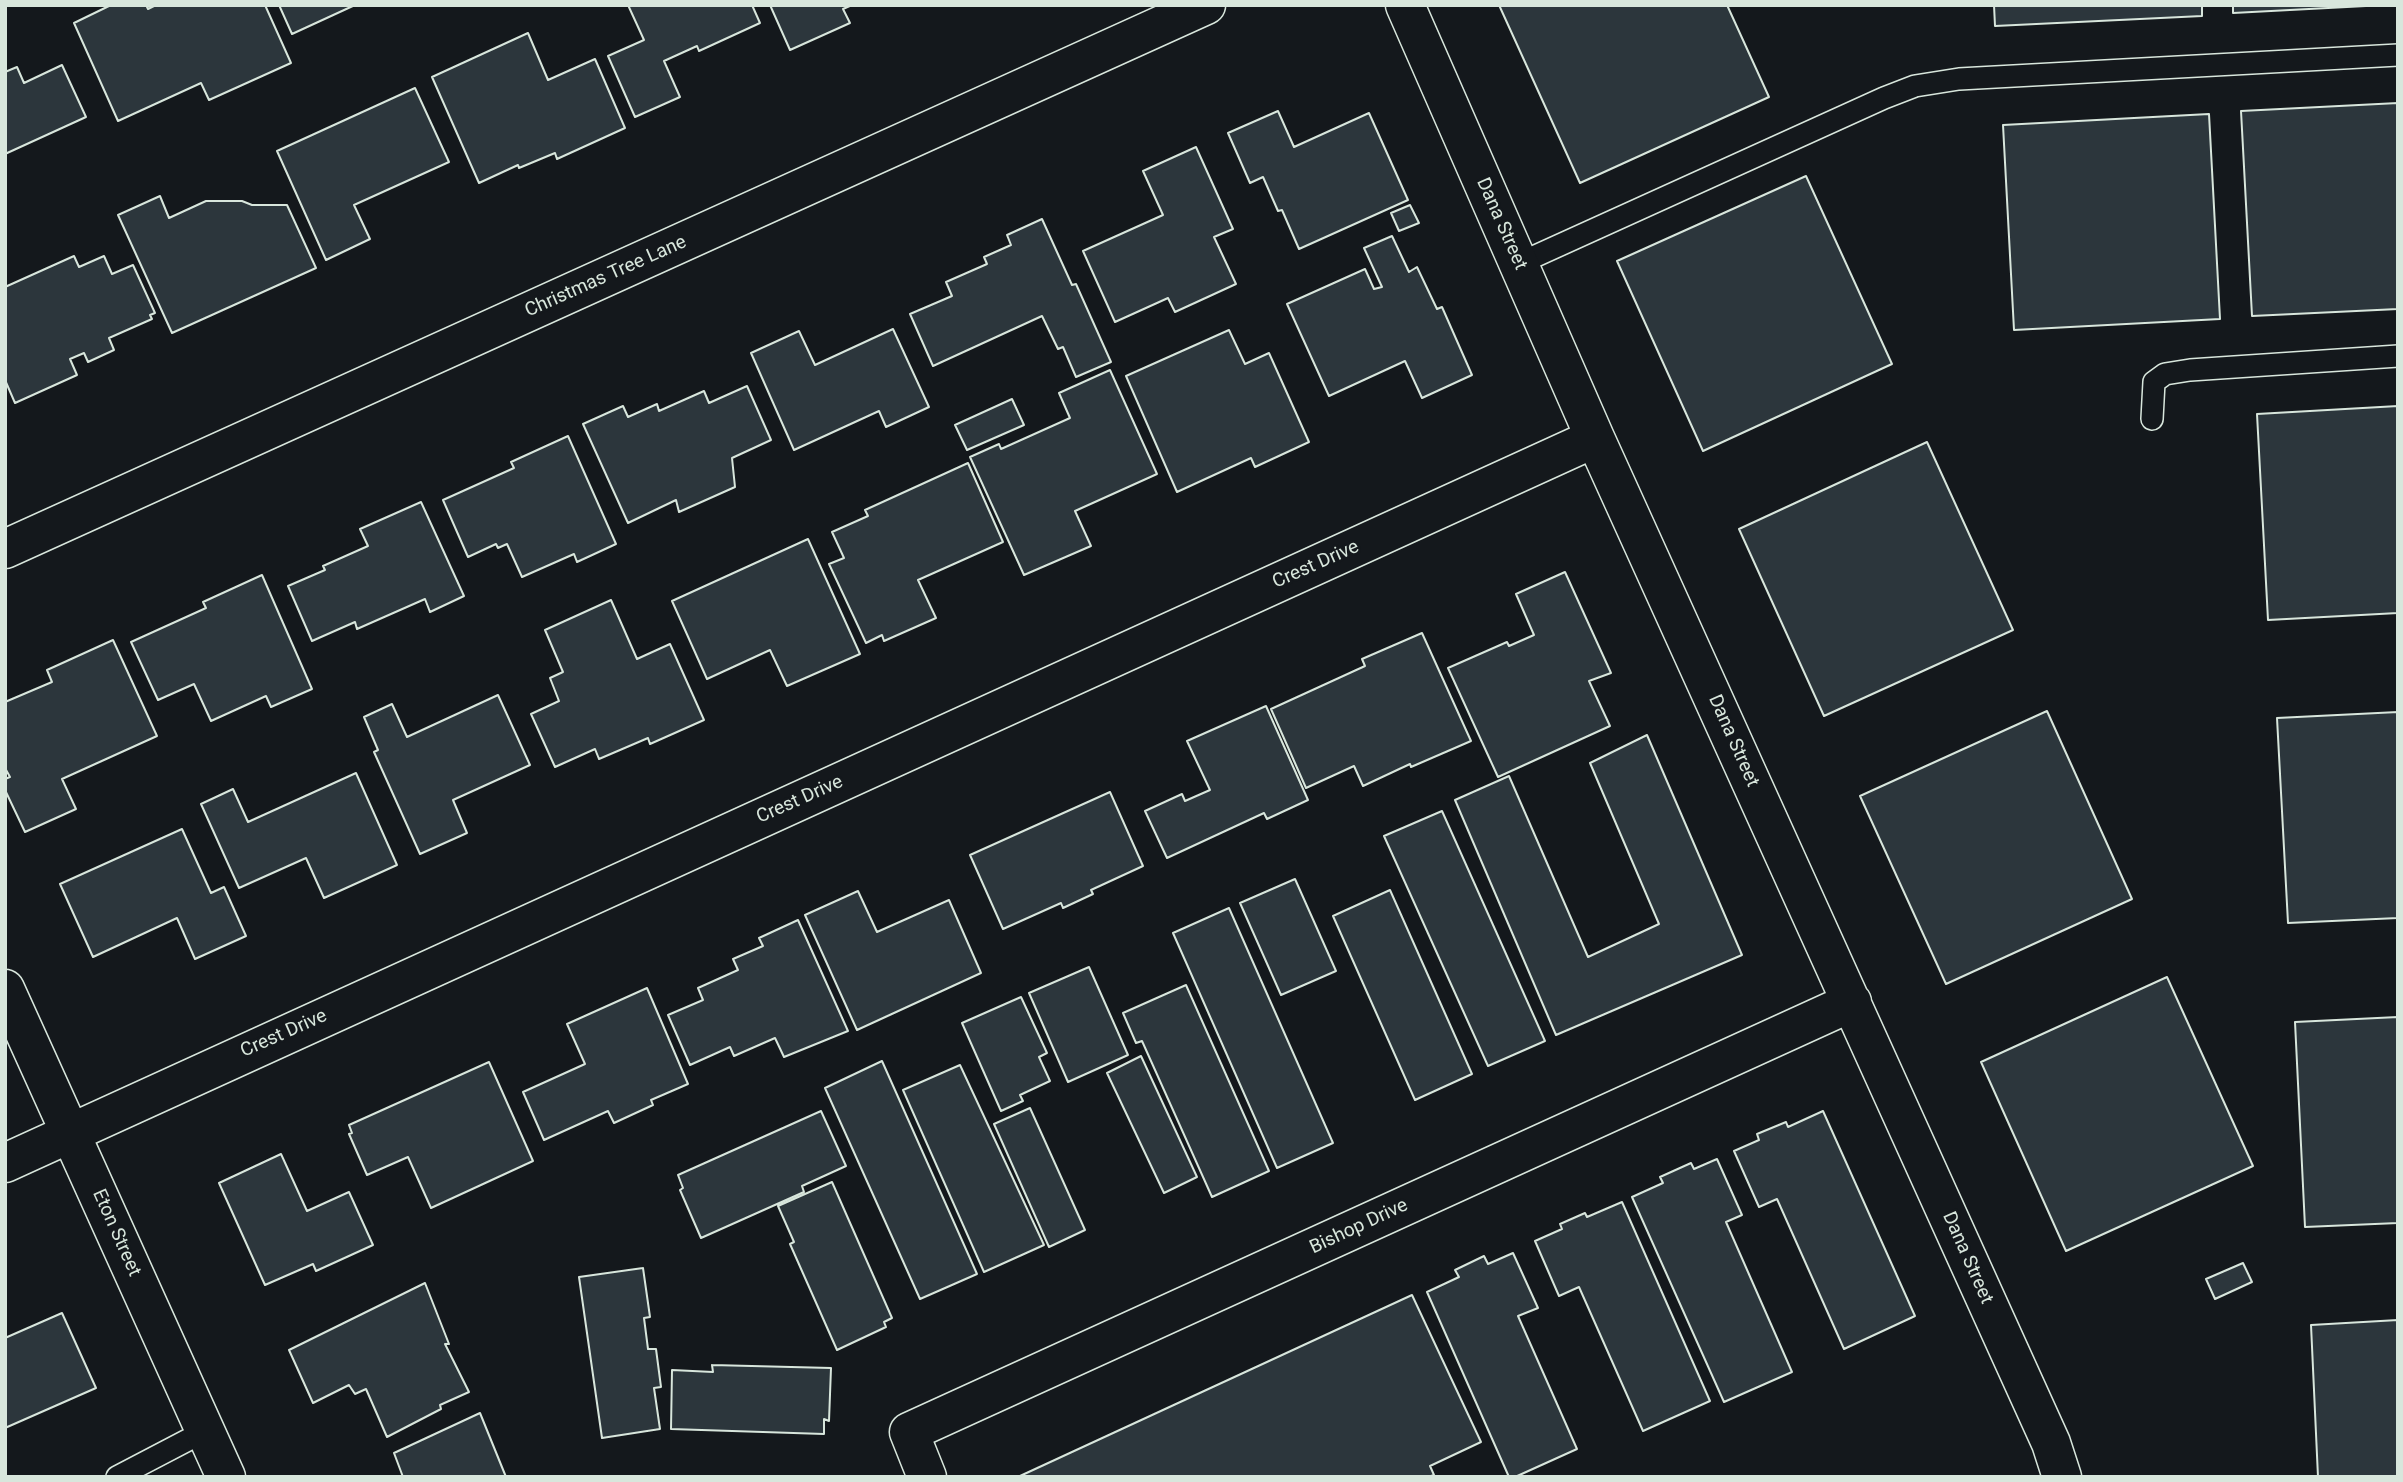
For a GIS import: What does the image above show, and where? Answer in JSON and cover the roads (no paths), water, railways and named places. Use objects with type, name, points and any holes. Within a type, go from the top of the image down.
[{"type":"street","name":"Christmas Tree Lane","points":[[5,549],[1206,5]]},
{"type":"street","name":"Dana Street","points":[[1405,5],[1595,438],[2051,1443],[2062,1477]]},
{"type":"street","name":"Crest Drive","points":[[5,1163],[1595,438]]},
{"type":"street","name":"Eton Street","points":[[5,989],[226,1477]]},
{"type":"street","name":"Bishop Drive","points":[[927,1477],[909,1432],[1852,1002]]},
{"type":"lane","points":[[1518,264],[1915,86],[1959,79],[2398,55]]},
{"type":"lane","points":[[2152,419],[2154,382],[2165,374],[2398,356]]},
{"type":"lane","points":[[117,1477],[205,1431]]}]
